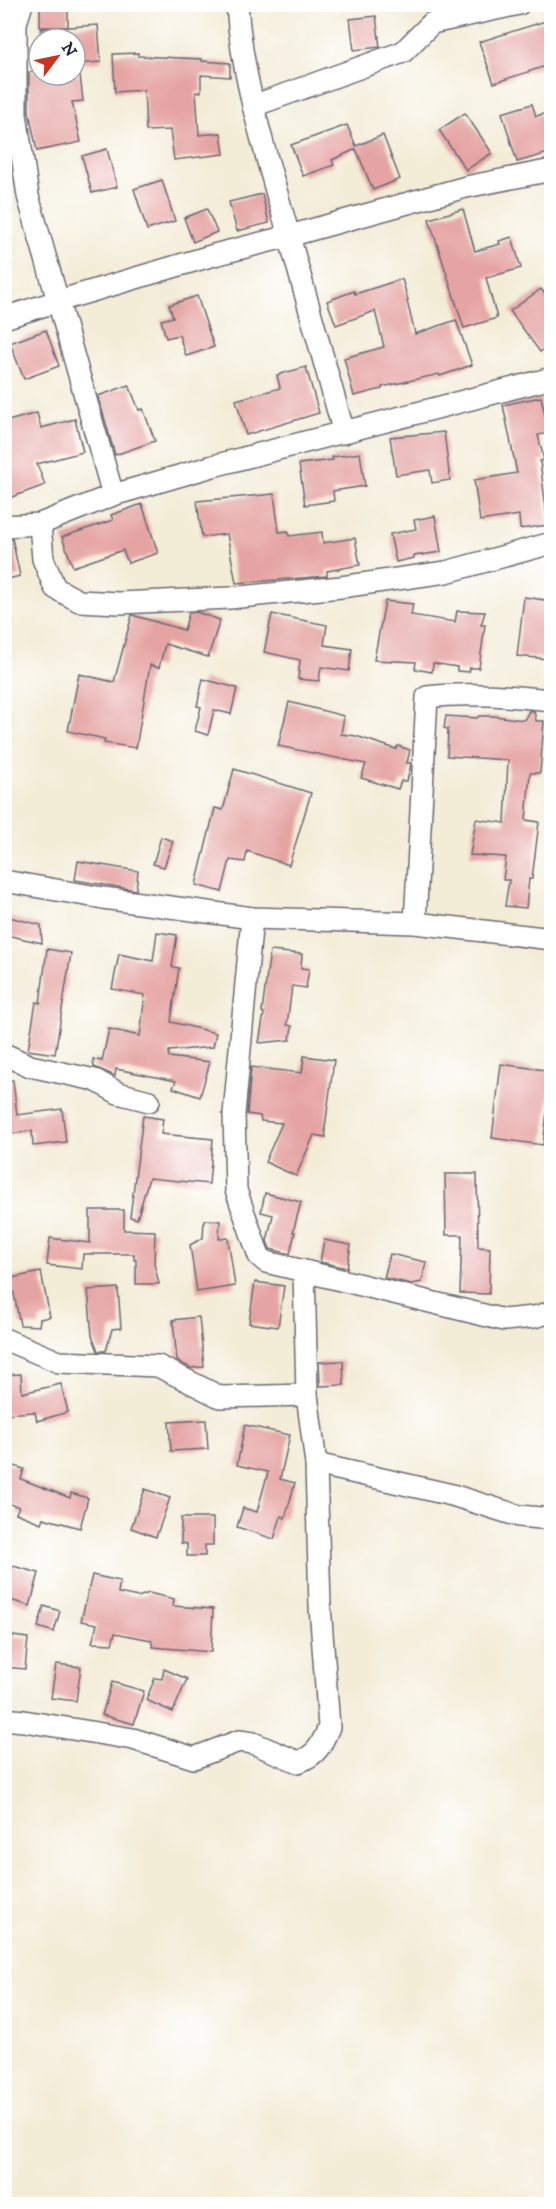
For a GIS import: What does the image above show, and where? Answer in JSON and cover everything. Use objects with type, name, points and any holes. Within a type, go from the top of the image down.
[{"type":"street","points":[[22,4],[16,23],[16,114],[28,196],[113,495]]},
{"type":"street","points":[[237,4],[239,40],[253,106],[344,433]]},
{"type":"street","points":[[253,106],[403,52],[432,23],[519,4]]},
{"type":"street","points":[[4,318],[214,255],[466,187],[552,170]]},
{"type":"street","points":[[4,526],[40,524],[113,495],[213,466],[552,378]]},
{"type":"street","points":[[40,524],[43,559],[55,588],[79,601],[119,603],[230,598],[399,579],[446,572],[552,543]]},
{"type":"street","points":[[415,923],[427,698],[457,695],[519,696],[552,700]]},
{"type":"street","points":[[4,881],[103,898],[252,918],[415,923],[552,939]]},
{"type":"street","points":[[252,918],[234,1114],[236,1190],[259,1256],[266,1262],[504,1320],[534,1317],[552,1312]]},
{"type":"street","points":[[4,1054],[30,1066],[95,1080],[118,1093],[149,1101]]},
{"type":"street","points":[[4,1719],[24,1720],[134,1739],[194,1758],[239,1741],[253,1743],[298,1762],[312,1757],[329,1727],[320,1606],[316,1464],[307,1395],[304,1271]]},
{"type":"street","points":[[5,1332],[59,1362],[158,1366],[220,1397],[307,1395]]},
{"type":"street","points":[[316,1464],[452,1495],[519,1516],[552,1518]]},
{"type":"building","points":[[40,4],[68,4],[68,27],[40,27]]},
{"type":"building","points":[[376,16],[380,47],[354,50],[350,19]]},
{"type":"building","points":[[552,19],[552,64],[494,83],[479,42]]},
{"type":"building","points":[[98,25],[101,62],[87,63],[87,27],[70,27]]},
{"type":"building","points":[[138,53],[138,56],[202,59],[202,61],[230,63],[230,77],[201,75],[201,92],[196,92],[199,135],[221,133],[224,154],[174,160],[170,130],[146,131],[144,90],[115,92],[113,54]]},
{"type":"building","points":[[29,87],[81,87],[83,101],[72,102],[81,142],[37,151],[29,112]]},
{"type":"building","points":[[532,104],[536,116],[552,112],[552,152],[517,162],[502,113]]},
{"type":"building","points":[[465,113],[492,153],[466,170],[439,130]]},
{"type":"building","points":[[347,125],[356,146],[383,135],[400,179],[373,190],[356,149],[332,160],[334,165],[303,176],[291,145]]},
{"type":"building","points":[[107,149],[117,187],[92,193],[82,156]]},
{"type":"building","points":[[162,180],[175,221],[147,230],[134,189]]},
{"type":"building","points":[[262,194],[269,223],[237,231],[229,202]]},
{"type":"building","points":[[207,209],[217,232],[193,242],[184,218]]},
{"type":"building","points":[[463,209],[475,251],[500,244],[499,241],[512,237],[521,268],[486,278],[497,318],[464,328],[429,219]]},
{"type":"building","points":[[402,279],[415,334],[456,320],[472,365],[440,376],[439,374],[382,387],[382,389],[354,396],[344,358],[384,347],[375,311],[336,325],[327,301],[354,291],[355,294]]},
{"type":"building","points":[[541,289],[552,303],[552,344],[540,352],[510,311]]},
{"type":"building","points":[[197,296],[214,347],[186,356],[179,335],[166,338],[161,320],[173,317],[169,305]]},
{"type":"building","points":[[46,330],[59,366],[24,379],[10,343]]},
{"type":"building","points":[[306,367],[319,413],[246,435],[236,400],[280,388],[277,375]]},
{"type":"building","points":[[129,385],[139,410],[143,409],[155,441],[115,455],[98,396]]},
{"type":"building","points":[[541,397],[549,433],[538,435],[544,460],[540,461],[548,525],[520,529],[519,515],[480,521],[474,480],[517,473],[503,405]]},
{"type":"building","points":[[37,413],[41,428],[75,419],[83,452],[37,464],[45,485],[4,500],[4,422]]},
{"type":"building","points":[[444,432],[450,480],[432,483],[430,470],[396,475],[390,437]]},
{"type":"building","points":[[360,453],[365,486],[333,491],[334,501],[305,505],[299,464],[333,460],[332,457]]},
{"type":"building","points":[[274,494],[279,532],[288,531],[289,536],[322,532],[323,543],[355,538],[360,565],[327,571],[327,576],[236,583],[227,534],[202,537],[197,501]]},
{"type":"building","points":[[142,504],[158,553],[128,563],[123,550],[73,567],[62,537],[113,520],[111,515]]},
{"type":"building","points":[[435,516],[441,552],[414,556],[414,558],[396,562],[390,534],[416,529],[414,520]]},
{"type":"building","points":[[12,538],[20,576],[4,580],[4,539]]},
{"type":"building","points":[[524,597],[552,601],[552,631],[548,659],[517,656]]},
{"type":"building","points":[[385,601],[413,604],[411,615],[455,622],[457,611],[485,612],[481,625],[485,625],[479,668],[470,668],[469,672],[457,671],[457,667],[433,663],[432,672],[415,669],[416,662],[374,660]]},
{"type":"building","points":[[196,612],[220,620],[208,657],[165,644],[159,668],[150,665],[136,748],[104,743],[105,739],[68,731],[79,674],[114,682],[132,615],[184,630],[189,613]]},
{"type":"building","points":[[272,614],[327,625],[324,645],[352,649],[349,671],[321,667],[319,681],[298,679],[300,660],[264,652]]},
{"type":"building","points":[[203,679],[237,688],[231,714],[214,710],[208,735],[195,731],[201,707],[197,706]]},
{"type":"building","points":[[289,702],[344,716],[341,734],[356,736],[396,749],[398,746],[410,750],[407,763],[411,763],[407,781],[401,781],[398,789],[361,778],[366,764],[278,746]]},
{"type":"building","points":[[529,711],[534,711],[536,721],[544,721],[540,773],[530,773],[526,820],[539,822],[526,908],[505,906],[509,880],[503,880],[506,857],[470,855],[476,819],[505,823],[508,760],[447,756],[448,729],[444,728],[446,716],[477,718],[494,716],[524,720]]},
{"type":"building","points":[[234,769],[311,793],[289,865],[247,851],[245,862],[230,860],[222,892],[196,885],[215,808],[223,810]]},
{"type":"building","points":[[161,837],[173,841],[164,867],[153,864]]},
{"type":"building","points":[[78,861],[138,871],[136,890],[75,880]]},
{"type":"building","points":[[9,917],[41,925],[42,943],[6,935]]},
{"type":"building","points":[[157,932],[177,935],[172,967],[179,968],[171,1022],[216,1033],[213,1047],[169,1051],[169,1057],[210,1062],[200,1097],[173,1088],[176,1081],[116,1069],[115,1076],[94,1067],[93,1059],[102,1061],[109,1029],[140,1036],[145,995],[112,989],[119,954],[153,961]]},
{"type":"building","points":[[47,949],[71,953],[55,1054],[28,1050],[36,1002],[40,1003]]},
{"type":"building","points":[[270,951],[302,954],[301,968],[309,969],[306,988],[292,986],[287,1025],[292,1026],[290,1040],[259,1043],[264,1013],[262,1012]]},
{"type":"building","points":[[304,1056],[334,1060],[325,1128],[326,1137],[314,1135],[296,1176],[265,1162],[282,1123],[261,1121],[260,1116],[247,1114],[251,1067],[302,1073]]},
{"type":"building","points":[[501,1064],[552,1071],[543,1145],[492,1138]]},
{"type":"building","points":[[13,1080],[17,1115],[62,1109],[66,1142],[33,1146],[32,1131],[4,1135],[4,1081]]},
{"type":"building","points":[[143,1116],[163,1119],[161,1134],[213,1139],[209,1184],[149,1178],[137,1219],[130,1217]]},
{"type":"building","points":[[445,1174],[477,1174],[478,1247],[490,1248],[489,1294],[460,1293],[462,1235],[446,1235]]},
{"type":"building","points":[[265,1193],[301,1202],[290,1254],[270,1249],[267,1241],[273,1215],[261,1212]]},
{"type":"building","points":[[90,1210],[124,1210],[124,1230],[155,1231],[154,1263],[159,1284],[136,1284],[134,1254],[83,1254],[82,1269],[47,1265],[50,1238],[90,1243]]},
{"type":"building","points":[[204,1220],[220,1221],[219,1239],[228,1238],[235,1286],[197,1292],[190,1245],[203,1238]]},
{"type":"building","points":[[324,1240],[351,1245],[347,1268],[320,1262]]},
{"type":"building","points":[[390,1254],[426,1262],[422,1282],[412,1284],[384,1278]]},
{"type":"building","points":[[41,1272],[50,1317],[40,1319],[39,1326],[20,1325],[11,1278]]},
{"type":"building","points":[[255,1282],[284,1286],[278,1327],[249,1323]]},
{"type":"building","points":[[118,1288],[121,1328],[112,1329],[106,1351],[98,1351],[92,1335],[88,1290]]},
{"type":"building","points":[[199,1317],[204,1367],[191,1368],[177,1361],[173,1320]]},
{"type":"building","points":[[343,1361],[344,1385],[320,1386],[319,1362]]},
{"type":"building","points":[[21,1374],[22,1393],[61,1384],[68,1412],[37,1421],[35,1412],[4,1414],[4,1375]]},
{"type":"building","points":[[206,1420],[208,1449],[171,1451],[169,1422]]},
{"type":"building","points":[[245,1425],[290,1435],[280,1479],[295,1483],[285,1518],[281,1516],[274,1539],[237,1527],[243,1508],[257,1512],[268,1472],[237,1465]]},
{"type":"building","points":[[4,1463],[24,1469],[21,1479],[70,1498],[71,1493],[88,1498],[80,1528],[43,1518],[41,1523],[16,1513],[19,1507],[4,1502]]},
{"type":"building","points":[[145,1489],[170,1498],[156,1537],[131,1528]]},
{"type":"building","points":[[181,1518],[213,1518],[213,1545],[205,1545],[205,1556],[187,1556],[187,1544],[181,1543]]},
{"type":"building","points":[[13,1566],[39,1573],[30,1606],[4,1598]]},
{"type":"building","points":[[92,1575],[120,1581],[118,1593],[138,1597],[149,1593],[174,1599],[173,1606],[213,1609],[211,1652],[153,1647],[151,1640],[115,1633],[112,1644],[92,1643],[97,1624],[81,1621]]},
{"type":"building","points":[[44,1606],[60,1611],[54,1632],[38,1627]]},
{"type":"building","points":[[4,1635],[28,1638],[25,1669],[4,1667]]},
{"type":"building","points":[[56,1664],[81,1667],[76,1701],[51,1698]]},
{"type":"building","points":[[164,1669],[187,1679],[173,1712],[146,1700],[155,1678],[162,1679]]},
{"type":"building","points":[[112,1682],[144,1691],[134,1724],[102,1715]]}]
